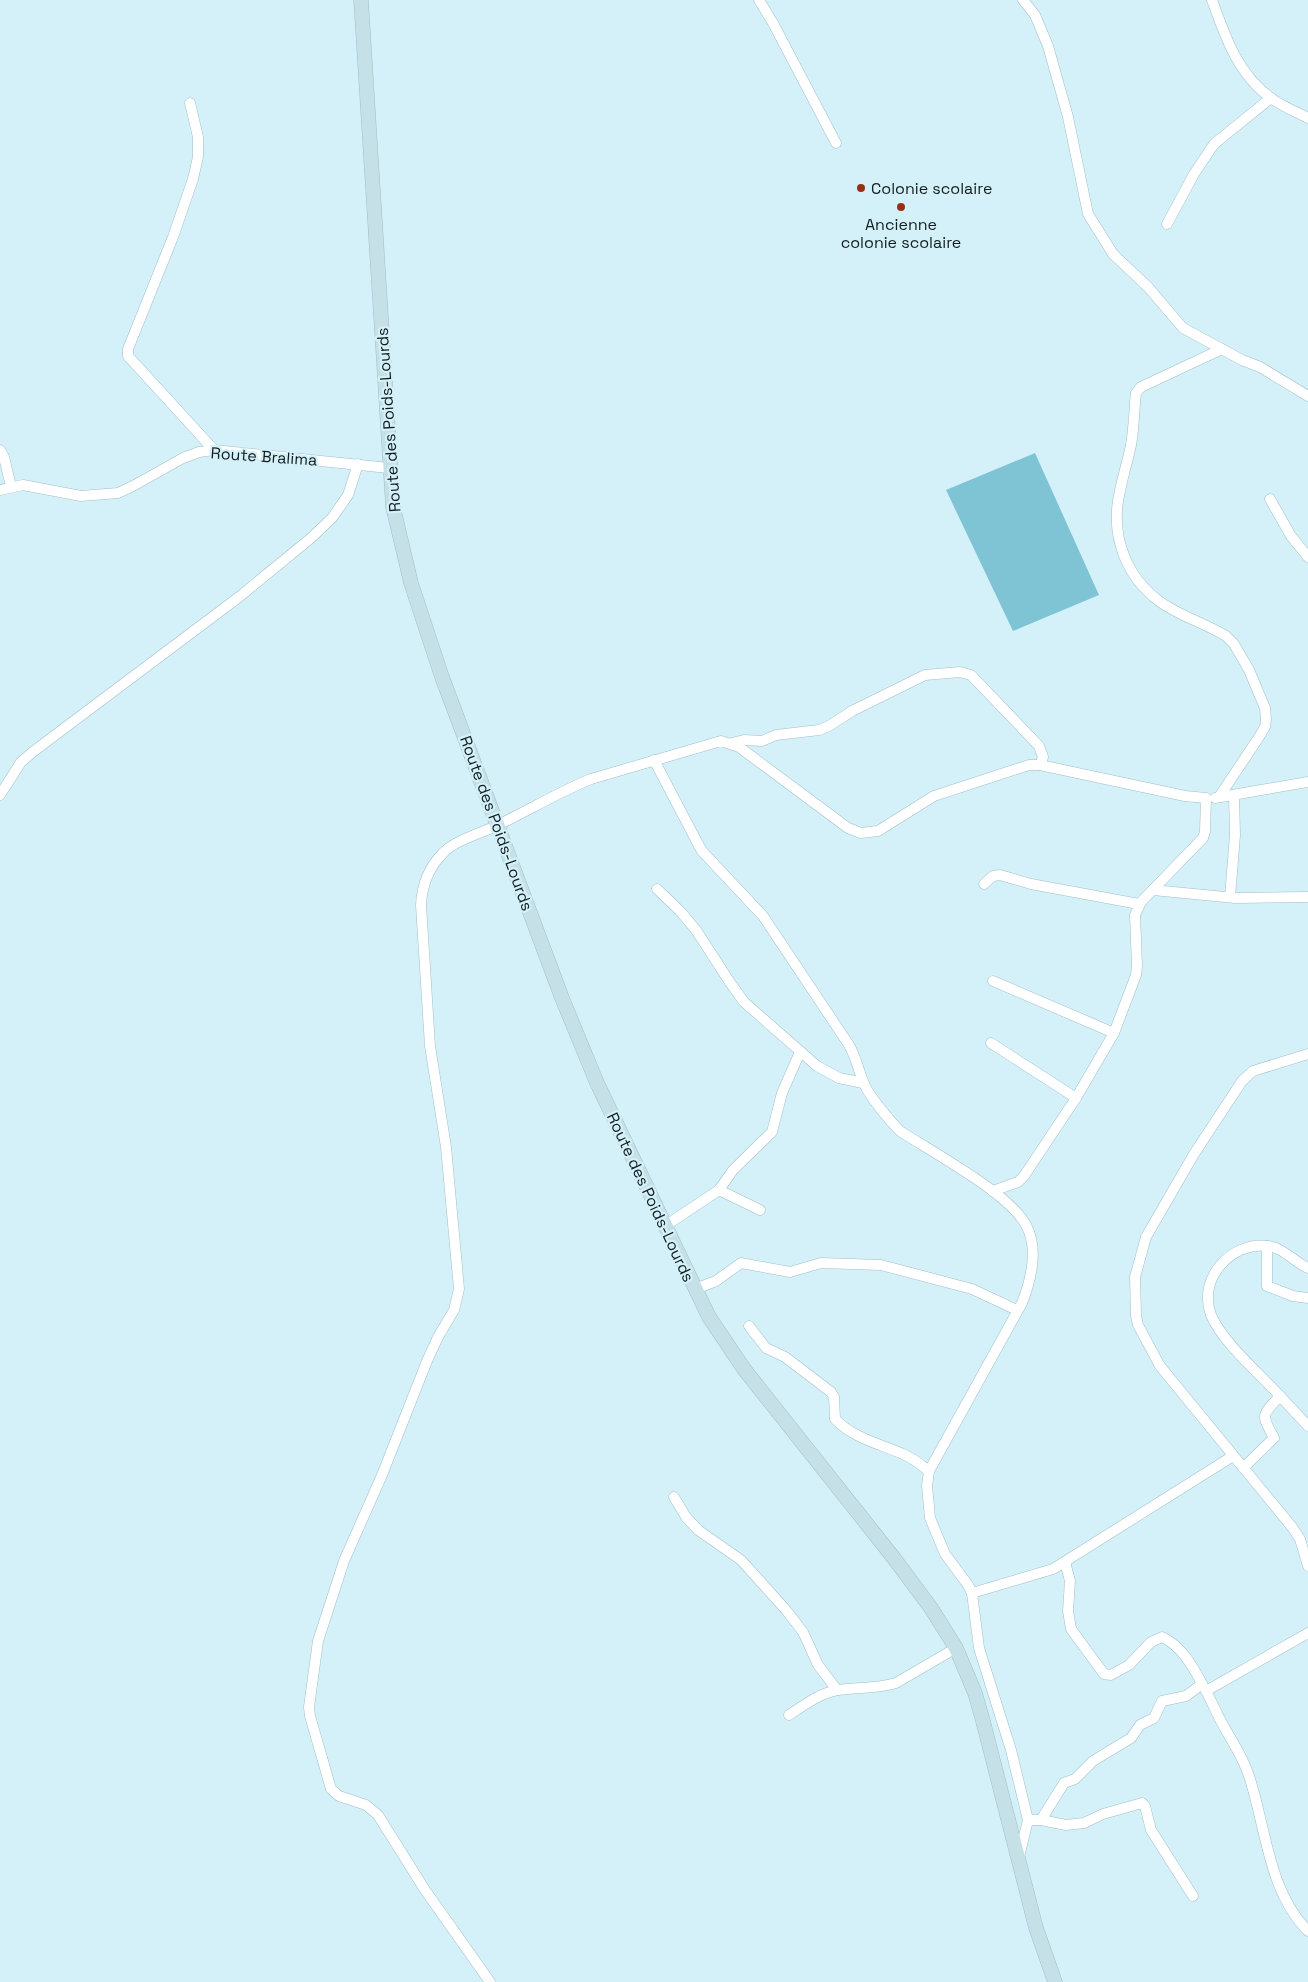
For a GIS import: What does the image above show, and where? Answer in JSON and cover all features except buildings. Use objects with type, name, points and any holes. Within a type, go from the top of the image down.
[{"type":"street","name":"Route des Poids-Lourds","points":[[361,0],[392,507],[411,583],[442,677],[581,1046],[694,1289],[714,1325],[744,1369],[893,1557],[931,1608],[956,1648],[975,1693],[1036,1928],[1055,1982]]},
{"type":"street","points":[[758,0],[773,23],[836,143]]},
{"type":"street","points":[[1212,0],[1241,69],[1270,98],[1308,118]]},
{"type":"street","points":[[1027,1],[1048,46],[1068,117],[1088,214],[1113,254],[1148,287],[1184,328],[1308,396]]},
{"type":"street","points":[[1167,224],[1194,174],[1214,144],[1270,98]]},
{"type":"street","points":[[190,103],[198,137],[198,157],[193,179],[173,237],[128,349],[128,356],[214,450]]},
{"type":"street","points":[[1218,797],[1265,727],[1265,708],[1249,670],[1234,644],[1226,636],[1160,602],[1133,576],[1124,556],[1116,517],[1130,446],[1136,393],[1142,387],[1222,349]]},
{"type":"street","points":[[0,450],[4,457],[11,487]]},
{"type":"street","name":"Route Bralima","points":[[0,490],[22,485],[80,496],[118,493],[183,458],[199,452],[214,450],[389,468]]},
{"type":"street","points":[[0,795],[21,762],[34,751],[239,597],[311,538],[332,518],[348,495],[358,464]]},
{"type":"street","points":[[1270,499],[1291,536],[1308,558]]},
{"type":"street","points":[[732,743],[744,740],[762,741],[776,735],[819,730],[829,726],[852,711],[925,676],[960,672],[971,675],[1039,746],[1043,757],[1040,765]]},
{"type":"street","points":[[490,1982],[425,1890],[378,1815],[366,1805],[339,1796],[331,1789],[309,1707],[318,1641],[344,1561],[382,1476],[427,1361],[438,1337],[454,1310],[458,1298],[459,1280],[451,1196],[427,1010],[422,893],[426,879],[444,852],[450,847],[572,786],[721,741],[732,743],[784,778],[848,828],[861,833],[871,834],[878,832],[934,796],[1029,766],[1040,765],[1184,796],[1206,798],[1308,782]]},
{"type":"street","points":[[654,760],[702,851],[763,916],[835,1022],[856,1059],[863,1083],[892,1123],[900,1131],[993,1190],[1021,1216],[1030,1234],[1032,1276],[1018,1310],[929,1471],[927,1486],[930,1518],[945,1554],[968,1584],[972,1593],[979,1648],[1012,1750],[1028,1820],[1019,1857]]},
{"type":"street","points":[[1230,897],[1235,835],[1234,794]]},
{"type":"street","points":[[993,1190],[1018,1182],[1024,1176],[1076,1098],[1114,1033],[1136,975],[1135,915],[1139,904],[1203,838],[1206,832],[1206,798]]},
{"type":"street","points":[[984,884],[993,876],[1000,875],[1031,884],[1139,904]]},
{"type":"street","points":[[657,889],[680,911],[696,930],[744,1002],[800,1052],[828,1074],[863,1083]]},
{"type":"street","points":[[1153,890],[1230,897],[1308,897]]},
{"type":"street","points":[[993,981],[1114,1033]]},
{"type":"street","points":[[991,1043],[1076,1098]]},
{"type":"street","points":[[665,1226],[719,1190],[733,1170],[772,1132],[782,1093],[800,1052]]},
{"type":"street","points":[[1308,1054],[1253,1072],[1242,1081],[1194,1154],[1146,1237],[1135,1277],[1138,1325],[1153,1356],[1171,1381],[1296,1532],[1308,1566]]},
{"type":"street","points":[[719,1190],[760,1210]]},
{"type":"street","points":[[1308,1268],[1281,1250],[1267,1246],[1242,1250],[1223,1261],[1209,1284],[1209,1307],[1215,1322],[1234,1348],[1308,1426]]},
{"type":"street","points":[[1267,1246],[1267,1286],[1293,1296],[1308,1298]]},
{"type":"street","points":[[694,1289],[716,1280],[741,1263],[790,1272],[821,1263],[881,1265],[972,1289],[1018,1310]]},
{"type":"street","points":[[749,1326],[766,1348],[784,1357],[831,1392],[834,1397],[835,1419],[842,1427],[872,1442],[904,1454],[929,1471]]},
{"type":"street","points":[[1244,1468],[1274,1438],[1267,1428],[1265,1421],[1266,1412],[1280,1396]]},
{"type":"street","points":[[972,1593],[1042,1573],[1065,1562],[1233,1456]]},
{"type":"street","points":[[674,1497],[692,1524],[704,1535],[729,1549],[786,1610],[803,1632],[818,1664],[837,1690]]},
{"type":"street","points":[[1065,1562],[1070,1581],[1068,1611],[1071,1629],[1104,1674],[1111,1675],[1130,1665],[1151,1642],[1162,1637],[1176,1645],[1183,1654],[1204,1687],[1241,1756],[1250,1776],[1263,1828],[1283,1892],[1292,1911],[1308,1931]]},
{"type":"street","points":[[1041,1820],[1064,1782],[1075,1779],[1092,1761],[1131,1738],[1140,1725],[1153,1719],[1162,1701],[1186,1696],[1308,1633]]},
{"type":"street","points":[[789,1715],[815,1699],[837,1690],[896,1683],[956,1648]]},
{"type":"street","points":[[1028,1820],[1041,1820],[1066,1825],[1084,1822],[1142,1802],[1145,1806],[1151,1830],[1193,1896]]},
{"type":"shaded area","points":[[1035,453],[1099,595],[1013,631],[946,490]]},
{"type":"place","name":"Colonie scolaire","points":[[861,188]]},
{"type":"place","name":"Ancienne colonie scolaire","points":[[901,207]]}]
